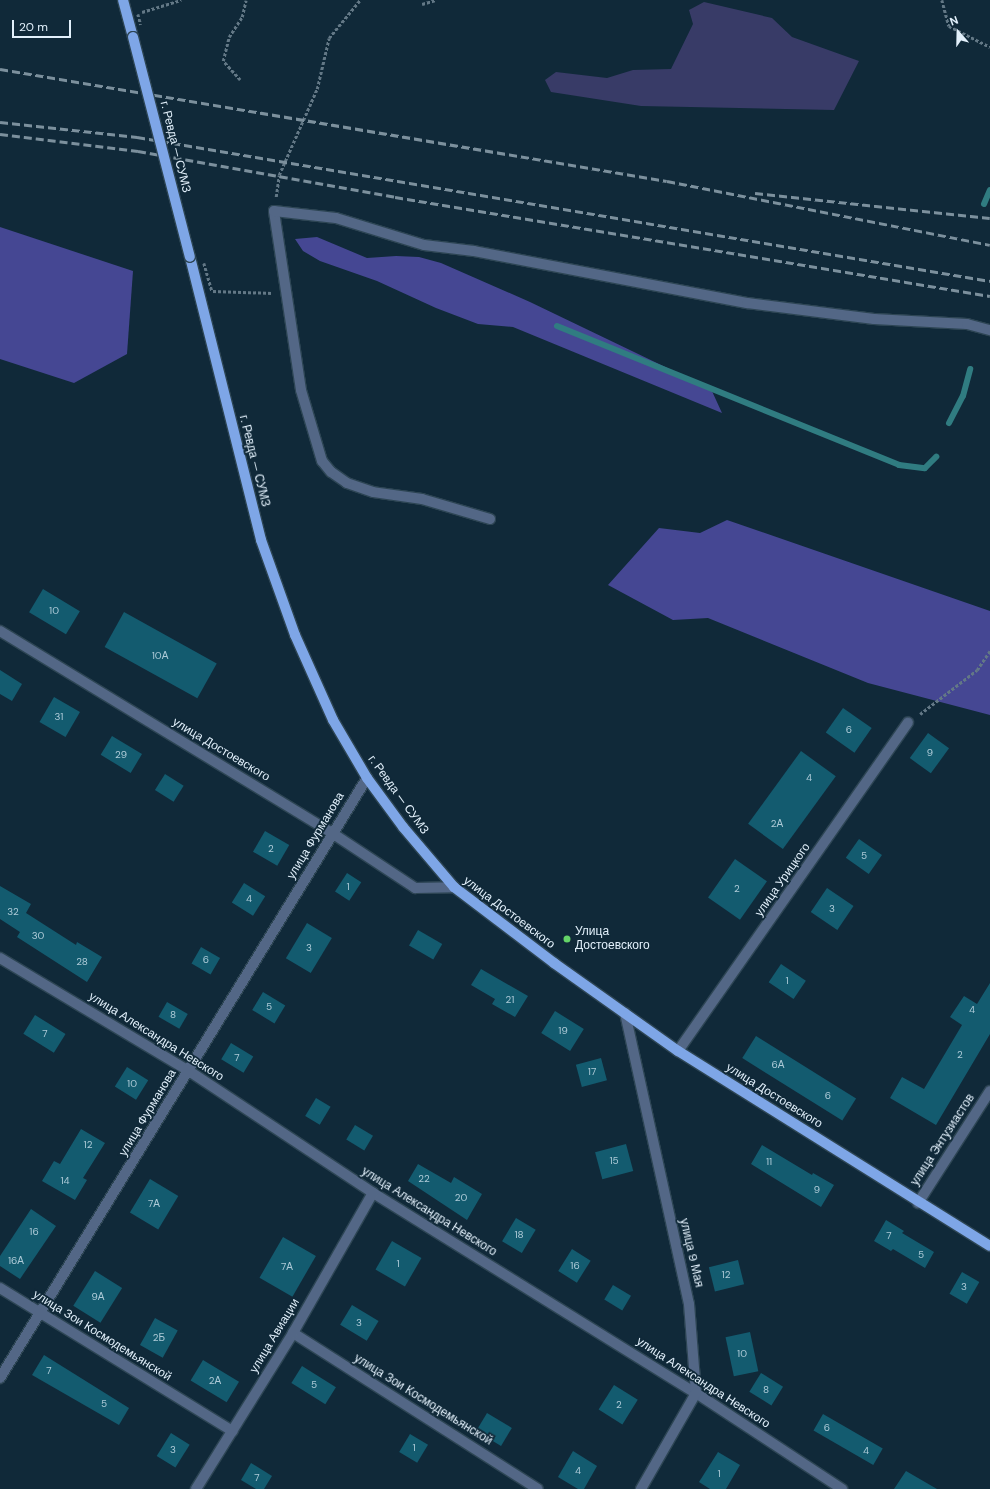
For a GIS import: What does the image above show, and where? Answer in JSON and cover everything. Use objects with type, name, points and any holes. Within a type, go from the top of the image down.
[{"type":"main road","name":"г. Ревда — СУМЗ","points":[[123,0],[190,257],[261,540],[295,635],[333,720],[366,778],[403,827],[454,887]]},
{"type":"main road","name":"улица Достоевского","points":[[454,887],[501,925],[678,1052],[918,1203],[990,1246]]},
{"type":"street","points":[[490,519],[422,499],[373,492],[347,483],[331,472],[322,461],[310,425],[301,390],[285,293],[274,211],[336,218],[424,245],[474,251],[747,303],[874,319],[968,324],[990,330]]},
{"type":"street","name":"улица Достоевского","points":[[0,631],[332,833],[415,888],[454,887]]},
{"type":"street","name":"улица Урицкого","points":[[678,1052],[908,723]]},
{"type":"street","name":"улица Фурманова","points":[[0,1378],[42,1313],[366,778]]},
{"type":"street","name":"улица Александра Невского","points":[[0,958],[189,1071],[373,1193],[696,1393],[842,1489]]},
{"type":"street","name":"улица 9 Мая","points":[[625,1013],[689,1304],[696,1393]]},
{"type":"street","name":"улица Энтузиастов","points":[[918,1203],[990,1091]]},
{"type":"street","name":"улица Авиации","points":[[196,1489],[293,1333],[373,1193]]},
{"type":"street","name":"улица Зои Космодемьянской","points":[[0,1288],[232,1431]]},
{"type":"street","name":"улица Зои Космодемьянской","points":[[293,1333],[538,1489]]},
{"type":"street","points":[[641,1489],[696,1393]]},
{"type":"path","points":[[138,14],[181,0]]},
{"type":"path","points":[[240,80],[223,61],[229,37],[242,17],[246,0]]},
{"type":"path","points":[[274,211],[278,175],[317,89],[330,38],[360,0]]},
{"type":"path","points":[[422,4],[436,0]]},
{"type":"path","points":[[942,0],[949,26],[990,47]]},
{"type":"path","points":[[212,291],[285,293]]},
{"type":"path","points":[[908,723],[976,670],[990,651]]},
{"type":"shaded area","points":[[704,2],[772,18],[792,37],[859,61],[834,110],[641,106],[551,92],[545,80],[556,72],[607,78],[633,70],[671,69],[693,24],[689,10]]},
{"type":"shaded area","points":[[0,227],[133,271],[127,354],[74,383],[0,359]]},
{"type":"shaded area","points":[[317,237],[367,258],[396,256],[419,257],[441,263],[530,302],[711,389],[722,413],[513,327],[478,324],[436,308],[377,281],[320,261],[303,251],[295,239]]},
{"type":"shaded area","points":[[727,520],[990,611],[990,715],[868,683],[708,618],[673,620],[608,585],[659,528],[700,533]]},
{"type":"building","points":[[43,589],[80,611],[66,634],[29,612]]},
{"type":"building","points":[[124,612],[217,663],[197,698],[105,647]]},
{"type":"building","points":[[0,670],[22,684],[12,701],[0,694]]},
{"type":"building","points":[[54,697],[80,712],[65,737],[40,722]]},
{"type":"building","points":[[843,708],[872,728],[854,753],[826,733]]},
{"type":"building","points":[[928,733],[949,748],[931,773],[910,758]]},
{"type":"building","points":[[112,736],[142,754],[131,773],[101,755]]},
{"type":"building","points":[[801,751],[836,776],[783,849],[748,824]]},
{"type":"building","points":[[165,774],[184,786],[174,802],[155,790]]},
{"type":"building","points":[[265,831],[289,845],[277,866],[253,852]]},
{"type":"building","points":[[859,839],[882,855],[869,874],[846,858]]},
{"type":"building","points":[[735,859],[767,881],[740,920],[708,898]]},
{"type":"building","points":[[347,873],[361,882],[349,901],[335,891]]},
{"type":"building","points":[[244,883],[265,896],[253,916],[232,903]]},
{"type":"building","points":[[0,886],[31,904],[26,913],[76,945],[77,942],[102,957],[87,982],[17,937],[20,932],[0,919]]},
{"type":"building","points":[[827,888],[854,906],[837,930],[811,912]]},
{"type":"building","points":[[307,923],[332,938],[311,973],[286,958]]},
{"type":"building","points":[[418,930],[442,944],[433,960],[409,946]]},
{"type":"building","points":[[201,947],[220,958],[211,974],[192,963]]},
{"type":"building","points":[[781,964],[806,981],[794,999],[769,982]]},
{"type":"building","points":[[481,969],[528,996],[515,1017],[492,1004],[495,999],[471,985]]},
{"type":"building","points":[[990,983],[990,1034],[936,1125],[890,1098],[902,1077],[924,1089],[962,1025],[950,1017],[964,996],[977,1004]]},
{"type":"building","points":[[263,992],[285,1005],[274,1023],[252,1010]]},
{"type":"building","points":[[167,1002],[188,1014],[179,1029],[158,1017]]},
{"type":"building","points":[[555,1011],[584,1029],[570,1051],[541,1033]]},
{"type":"building","points":[[35,1015],[66,1034],[54,1053],[23,1034]]},
{"type":"building","points":[[756,1036],[856,1099],[842,1121],[742,1058]]},
{"type":"building","points":[[231,1043],[253,1056],[244,1073],[221,1059]]},
{"type":"building","points":[[601,1058],[607,1080],[582,1087],[576,1065]]},
{"type":"building","points":[[127,1067],[148,1080],[136,1100],[115,1087]]},
{"type":"building","points":[[316,1098],[331,1107],[320,1125],[305,1116]]},
{"type":"building","points":[[355,1125],[373,1136],[364,1150],[346,1140]]},
{"type":"building","points":[[81,1129],[105,1143],[83,1178],[87,1180],[75,1200],[42,1181],[54,1161],[60,1164]]},
{"type":"building","points":[[626,1144],[633,1171],[602,1179],[595,1152]]},
{"type":"building","points":[[762,1145],[812,1175],[813,1173],[834,1185],[821,1207],[751,1164]]},
{"type":"building","points":[[418,1164],[451,1183],[454,1177],[482,1194],[467,1220],[408,1181]]},
{"type":"building","points":[[150,1179],[178,1196],[158,1229],[130,1212]]},
{"type":"building","points":[[31,1209],[56,1226],[20,1279],[0,1266],[0,1256]]},
{"type":"building","points":[[516,1218],[536,1230],[522,1253],[502,1241]]},
{"type":"building","points":[[886,1220],[904,1231],[902,1233],[934,1252],[925,1268],[893,1249],[891,1251],[874,1241]]},
{"type":"building","points":[[283,1237],[316,1256],[292,1297],[260,1278]]},
{"type":"building","points":[[392,1241],[421,1258],[405,1287],[376,1270]]},
{"type":"building","points":[[572,1249],[591,1261],[577,1283],[558,1271]]},
{"type":"building","points":[[738,1260],[744,1284],[715,1292],[709,1267]]},
{"type":"building","points":[[95,1271],[122,1288],[100,1323],[73,1306]]},
{"type":"building","points":[[962,1272],[979,1282],[967,1304],[950,1294]]},
{"type":"building","points":[[613,1285],[631,1296],[622,1310],[604,1300]]},
{"type":"building","points":[[352,1305],[379,1321],[367,1341],[340,1325]]},
{"type":"building","points":[[155,1318],[178,1331],[163,1358],[140,1345]]},
{"type":"building","points":[[750,1332],[758,1371],[734,1376],[726,1337]]},
{"type":"building","points":[[44,1355],[129,1408],[119,1425],[32,1375]]},
{"type":"building","points":[[203,1360],[239,1382],[227,1402],[191,1381]]},
{"type":"building","points":[[302,1366],[336,1387],[325,1404],[291,1383]]},
{"type":"building","points":[[761,1373],[783,1387],[771,1405],[749,1392]]},
{"type":"building","points":[[614,1385],[638,1400],[622,1424],[599,1410]]},
{"type":"building","points":[[487,1413],[512,1428],[501,1446],[476,1431]]},
{"type":"building","points":[[823,1414],[883,1448],[873,1465],[814,1430]]},
{"type":"building","points":[[171,1433],[190,1445],[175,1468],[157,1456]]},
{"type":"building","points":[[410,1434],[428,1445],[417,1463],[399,1452]]},
{"type":"building","points":[[573,1451],[597,1466],[584,1489],[578,1489],[558,1477]]},
{"type":"building","points":[[718,1452],[740,1465],[726,1489],[710,1489],[699,1482]]},
{"type":"building","points":[[251,1463],[272,1476],[264,1489],[256,1489],[241,1480]]},
{"type":"building","points":[[906,1471],[937,1489],[894,1489]]},
{"type":"waterway","points":[[984,204],[990,190]]},
{"type":"waterway","points":[[557,326],[899,465],[925,468],[936,457]]},
{"type":"waterway","points":[[949,423],[963,396],[970,369]]},
{"type":"railway","points":[[0,69],[667,181],[990,245]]},
{"type":"railway","points":[[0,122],[137,137],[990,281]]},
{"type":"railway","points":[[0,134],[138,151],[395,197],[990,296]]},
{"type":"railway","points":[[755,193],[990,218]]},
{"type":"place","name":"Улица Достоевского","points":[[567,939]]}]
